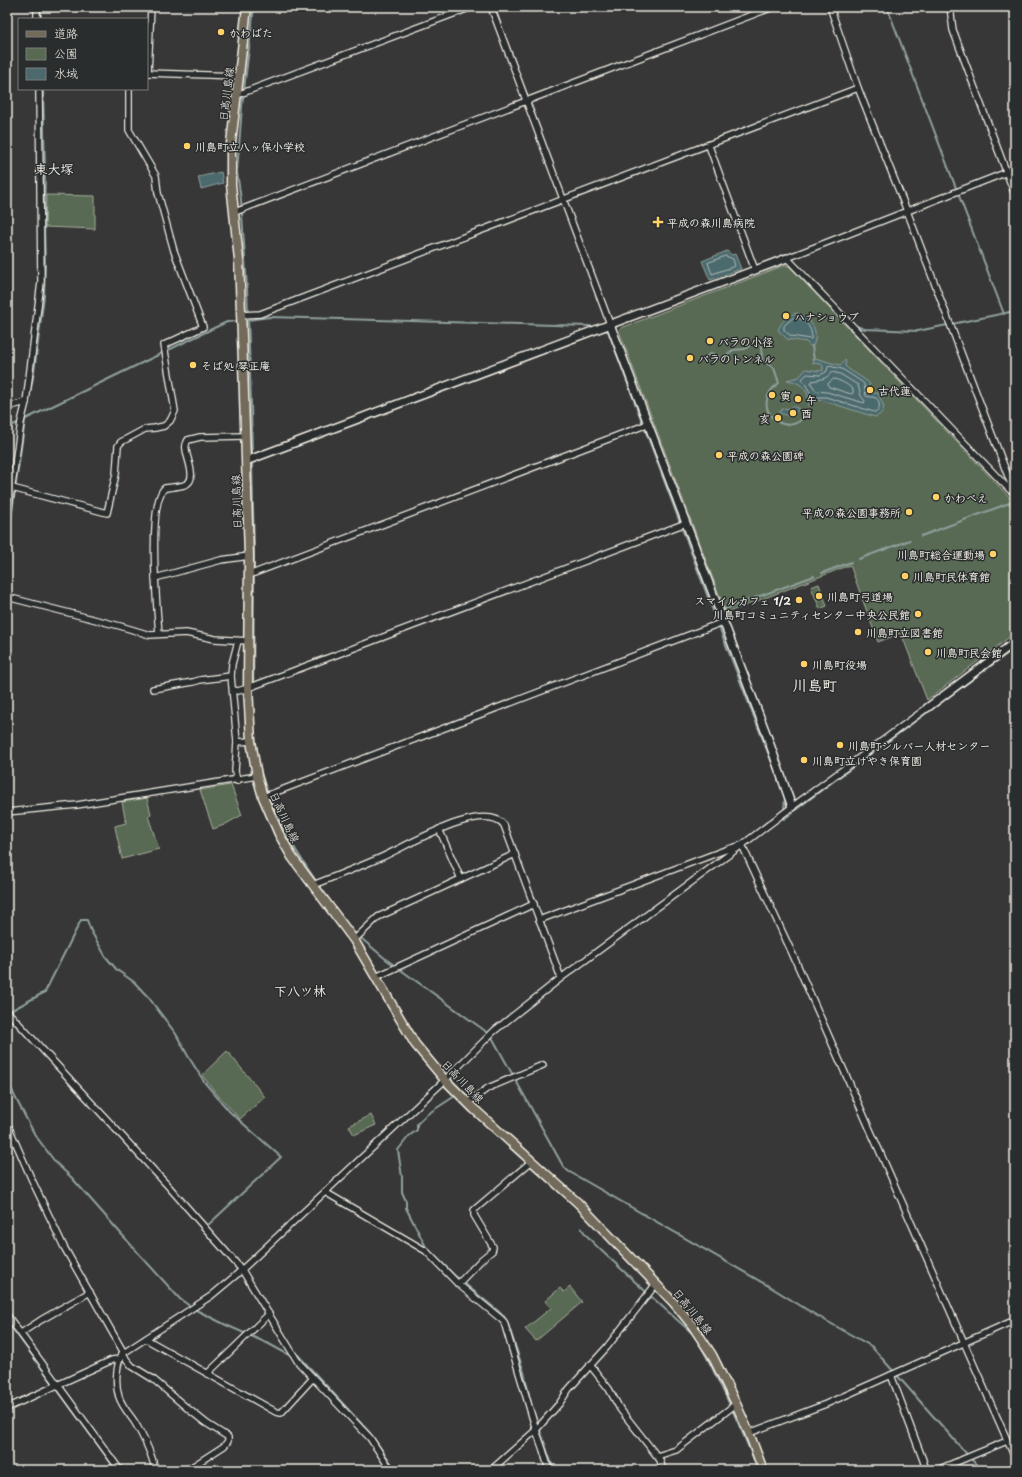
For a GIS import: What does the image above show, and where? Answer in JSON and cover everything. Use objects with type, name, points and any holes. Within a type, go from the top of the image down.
[{"type":"main road","name":"日高川島線","points":[[246,7],[231,143],[230,165],[239,260],[241,315],[249,556],[248,688],[250,741],[263,797],[282,840],[292,857],[354,940],[415,1044],[445,1080],[467,1102],[578,1203],[656,1284],[704,1341],[736,1404],[763,1470]]},
{"type":"street","points":[[37,7],[37,18]]},
{"type":"street","points":[[148,56],[151,7]]},
{"type":"street","points":[[237,95],[472,7]]},
{"type":"street","points":[[490,7],[766,734],[792,807]]},
{"type":"street","points":[[235,212],[773,7]]},
{"type":"street","points":[[830,7],[858,88],[1015,492]]},
{"type":"street","points":[[950,7],[952,30],[1015,195]]},
{"type":"street","points":[[148,73],[239,76]]},
{"type":"street","points":[[241,315],[260,314],[709,146],[858,88]]},
{"type":"street","points":[[7,518],[21,422],[26,402],[41,282],[39,90]]},
{"type":"street","points":[[12,488],[107,513],[116,474],[118,446],[121,442],[145,429],[164,426],[170,421],[175,411],[164,345],[203,327],[174,251],[158,193],[156,176],[129,130],[129,90]]},
{"type":"street","points":[[709,146],[755,270]]},
{"type":"street","points":[[246,461],[787,258],[1015,169]]},
{"type":"street","points":[[787,258],[1002,482],[1010,490],[1015,492]]},
{"type":"street","points":[[7,407],[26,402]]},
{"type":"street","points":[[249,575],[648,424]]},
{"type":"street","points":[[159,634],[154,568],[154,541],[160,493],[165,488],[184,485],[190,480],[192,465],[186,450],[188,440],[200,437],[245,436]]},
{"type":"street","points":[[233,690],[238,691],[248,688],[686,523]]},
{"type":"street","points":[[155,578],[221,560],[249,556]]},
{"type":"street","points":[[7,597],[150,635],[186,633],[216,639],[249,641]]},
{"type":"street","points":[[263,797],[723,622]]},
{"type":"street","points":[[237,781],[235,771],[237,742],[231,676],[232,664],[238,641]]},
{"type":"street","points":[[7,1408],[122,1355],[211,1296],[242,1270],[445,1080],[494,1031],[562,978],[1015,642]]},
{"type":"street","points":[[153,689],[231,676]]},
{"type":"street","points":[[237,742],[250,741]]},
{"type":"street","points":[[7,812],[78,805],[237,781],[257,776]]},
{"type":"street","points":[[313,885],[382,857],[439,829],[478,817],[492,818],[501,821],[504,825],[562,978]]},
{"type":"street","points":[[439,829],[461,879]]},
{"type":"street","points":[[539,920],[725,850],[742,845]]},
{"type":"street","points":[[742,845],[793,954],[1015,1458]]},
{"type":"street","points":[[354,940],[378,917],[515,854]]},
{"type":"street","points":[[376,977],[534,904]]},
{"type":"street","points":[[7,1011],[169,1187],[242,1270],[298,1362],[370,1438],[391,1470]]},
{"type":"street","points":[[467,1102],[488,1088],[543,1065]]},
{"type":"street","points":[[7,1123],[31,1178],[58,1233],[122,1355],[132,1366],[153,1379],[196,1416],[228,1437],[228,1441],[224,1446],[188,1470]]},
{"type":"street","points":[[458,1284],[482,1259],[492,1251],[493,1247],[474,1215],[474,1210],[532,1161]]},
{"type":"street","points":[[325,1192],[426,1251],[458,1284],[501,1318],[504,1322],[549,1470]]},
{"type":"street","points":[[491,1470],[536,1430],[559,1404],[569,1389],[607,1347],[656,1284]]},
{"type":"street","points":[[21,1333],[90,1292]]},
{"type":"street","points":[[207,1374],[269,1314]]},
{"type":"street","points":[[7,1315],[120,1470]]},
{"type":"street","points":[[749,1433],[826,1404],[1015,1320]]},
{"type":"street","points":[[146,1340],[276,1412],[281,1413],[313,1378]]},
{"type":"street","points":[[122,1355],[117,1372],[119,1397],[142,1436],[154,1462],[155,1470]]},
{"type":"street","points":[[590,1365],[609,1389],[620,1409],[660,1460],[663,1470]]},
{"type":"street","points":[[891,1375],[926,1470]]},
{"type":"street","points":[[657,1456],[676,1450],[736,1404]]},
{"type":"street","points":[[937,1470],[1007,1441]]},
{"type":"street","points":[[198,1464],[202,1470]]},
{"type":"green space","points":[[46,195],[95,196],[95,229],[45,227]]},
{"type":"green space","points":[[785,265],[789,266],[1015,502],[1015,633],[927,700],[901,633],[878,642],[850,565],[726,613],[619,331],[621,328]]},
{"type":"green space","name":"川島町弓道場","points":[[819,584],[827,606],[820,609],[811,587]]},
{"type":"green space","points":[[231,785],[242,815],[213,829],[200,790]]},
{"type":"green space","points":[[147,798],[151,814],[148,816],[159,849],[122,859],[115,826],[126,823],[122,802]]},
{"type":"green space","points":[[227,1051],[265,1097],[240,1119],[202,1075]]},
{"type":"green space","points":[[371,1115],[376,1125],[354,1135],[349,1126]]},
{"type":"green space","points":[[570,1287],[582,1302],[536,1341],[525,1329],[551,1308],[545,1301],[560,1288],[564,1292]]},
{"type":"water","points":[[221,172],[223,183],[201,189],[198,177]]},
{"type":"water","points":[[727,251],[732,255],[735,254],[741,269],[710,280],[702,261]]},
{"type":"water","points":[[797,313],[810,322],[815,330],[815,340],[813,346],[810,346],[806,342],[787,339],[778,330],[785,319]]},
{"type":"water","points":[[815,358],[839,365],[842,364],[845,359],[845,366],[870,384],[868,387],[869,393],[878,393],[884,407],[881,414],[875,417],[821,400],[816,401],[809,406],[809,399],[803,387],[796,382],[787,380],[799,377],[806,369],[819,371],[823,370],[823,366],[821,364],[813,363],[812,359]]},
{"type":"water","points":[[793,406],[799,409],[790,415],[784,415],[779,412],[784,408],[789,409]]},
{"type":"waterway","points":[[41,7],[41,18]]},
{"type":"waterway","points":[[252,456],[247,288],[241,200],[237,172],[242,106],[254,7]]},
{"type":"waterway","points":[[887,7],[1004,314]]},
{"type":"waterway","points":[[7,547],[44,296],[45,170],[43,90]]},
{"type":"waterway","points":[[856,326],[865,329],[918,331],[1015,311]]},
{"type":"waterway","points":[[248,320],[270,317],[589,326],[595,328]]},
{"type":"waterway","points":[[7,428],[216,327],[227,322],[239,321]]},
{"type":"waterway","points":[[603,330],[608,331],[724,640],[785,796],[784,811]]},
{"type":"waterway","points":[[704,358],[712,353],[721,358],[733,350],[745,349],[753,343],[758,343],[761,346],[762,360],[774,368],[779,383],[770,392],[767,402],[768,411],[773,418],[781,423],[790,425],[799,422],[807,413]]},
{"type":"waterway","points":[[812,346],[814,360]]},
{"type":"waterway","points":[[252,461],[254,550],[253,712]]},
{"type":"waterway","points":[[921,536],[1015,501]]},
{"type":"waterway","points":[[859,559],[910,540]]},
{"type":"waterway","points":[[822,573],[851,562]]},
{"type":"waterway","points":[[714,613],[814,576]]},
{"type":"waterway","points":[[784,815],[784,819],[1015,648]]},
{"type":"waterway","points":[[255,736],[258,758]]},
{"type":"waterway","points":[[259,764],[264,784],[280,821],[300,857],[335,908]]},
{"type":"waterway","points":[[12,1010],[45,992],[81,920],[87,920],[91,931],[106,957],[117,970],[134,982],[149,998],[176,1034],[205,1083],[230,1112],[281,1157],[207,1226]]},
{"type":"waterway","points":[[350,929],[387,960],[484,1030],[493,1039],[563,1166],[568,1171],[871,1346],[981,1470]]},
{"type":"waterway","points":[[7,1076],[14,1095],[35,1135],[56,1163],[72,1178],[180,1299],[194,1309],[289,1355],[298,1355],[370,1433],[396,1470]]},
{"type":"waterway","points":[[455,1096],[426,1115],[417,1124],[417,1130],[409,1136],[398,1150],[402,1177],[402,1192],[406,1201],[406,1208],[426,1247],[454,1275],[503,1315],[507,1321],[524,1372],[532,1408],[554,1470]]},
{"type":"waterway","points":[[581,1228],[597,1247],[697,1339],[722,1388],[758,1470]]},
{"type":"waterway","points":[[7,1321],[116,1470]]},
{"type":"place","name":"かわばた","points":[[221,32]]},
{"type":"place","name":"川島町立八ッ保小学校","points":[[187,146]]},
{"type":"place","name":"平成の森川島病院","points":[[658,222]]},
{"type":"place","name":"ハナショウブ","points":[[786,316]]},
{"type":"place","name":"バラの小径","points":[[710,341]]},
{"type":"place","name":"バラのトンネル","points":[[690,358]]},
{"type":"place","name":"そば処 琴正庵","points":[[193,365]]},
{"type":"place","name":"古代蓮","points":[[870,390]]},
{"type":"place","name":"寅","points":[[772,395]]},
{"type":"place","name":"午","points":[[798,399]]},
{"type":"place","name":"酉","points":[[793,413]]},
{"type":"place","name":"亥","points":[[778,418]]},
{"type":"place","name":"平成の森公園碑","points":[[719,455]]},
{"type":"place","name":"かわべえ","points":[[936,497]]},
{"type":"place","name":"平成の森公園事務所","points":[[909,512]]},
{"type":"place","name":"川島町総合運動場","points":[[993,554]]},
{"type":"place","name":"川島町民体育館","points":[[905,576]]},
{"type":"place","name":"川島町弓道場","points":[[819,596]]},
{"type":"place","name":"スマイルカフェ 1/2","points":[[799,600]]},
{"type":"place","name":"川島町コミュニティセンター中央公民館","points":[[918,614]]},
{"type":"place","name":"川島町立図書館","points":[[858,632]]},
{"type":"place","name":"川島町民会館","points":[[928,652]]},
{"type":"place","name":"川島町役場","points":[[804,664]]},
{"type":"place","name":"川島町シルバー人材センター","points":[[840,745]]},
{"type":"place","name":"川島町立けやき保育園","points":[[804,760]]},
{"type":"district","name":"東大塚","points":[[54,168]]},
{"type":"district","name":"川島町","points":[[815,684]]},
{"type":"district","name":"下八ツ林","points":[[300,990]]}]
